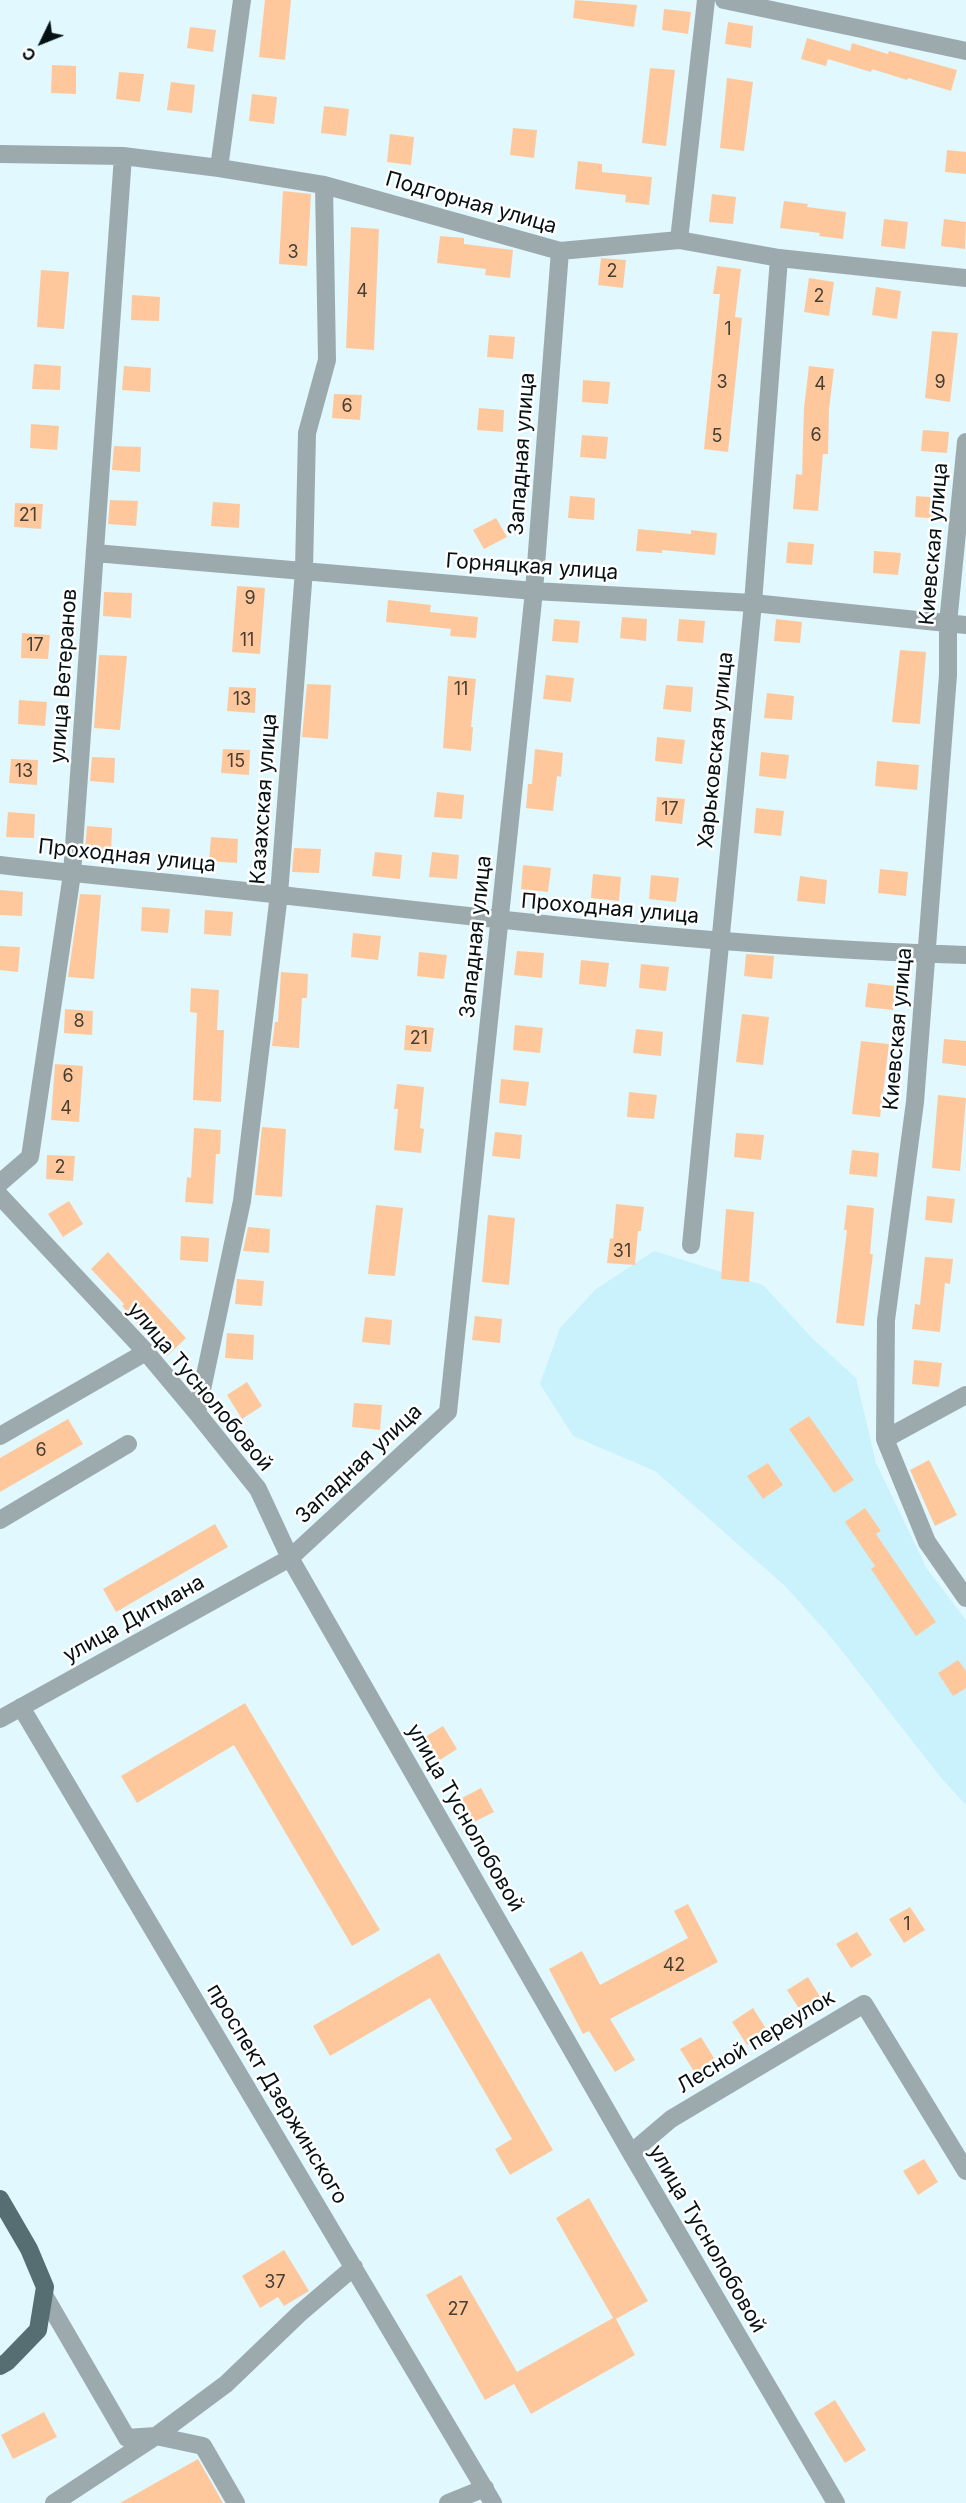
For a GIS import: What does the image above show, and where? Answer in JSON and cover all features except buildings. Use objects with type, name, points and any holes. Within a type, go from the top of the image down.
[{"type":"main road","points":[[0,2199],[29,2249],[45,2287],[38,2330],[7,2362],[0,2366]]},
{"type":"street","points":[[219,168],[242,0]]},
{"type":"street","points":[[679,240],[706,0]]},
{"type":"street","points":[[724,0],[966,51]]},
{"type":"street","name":"Подгорная улица","points":[[0,154],[123,156],[219,168],[324,185],[560,251],[679,240],[779,258],[966,278]]},
{"type":"street","name":"улица Ветеранов","points":[[0,1183],[30,1157],[72,874],[123,156]]},
{"type":"street","name":"Казахская улица","points":[[197,1413],[242,1201],[279,894],[304,570],[307,433],[327,360],[324,185]]},
{"type":"street","name":"Западная улица","points":[[290,1558],[448,1412],[534,591],[560,251]]},
{"type":"street","name":"Харьковская улица","points":[[691,1245],[753,603],[779,258]]},
{"type":"street","name":"Киевская улица","points":[[966,442],[957,624],[948,675],[915,1101],[886,1320],[885,1439],[927,1542],[966,1598]]},
{"type":"street","name":"Горняцкая улица","points":[[95,554],[534,591],[753,603],[957,624]]},
{"type":"street","name":"Проходная улица","points":[[0,865],[279,894],[500,921],[719,942],[966,955]]},
{"type":"street","name":"улица Туснолобовой","points":[[0,1196],[146,1352],[258,1489],[290,1558],[631,2153],[836,2503]]},
{"type":"street","points":[[0,1436],[146,1352]]},
{"type":"street","points":[[885,1439],[966,1395]]},
{"type":"street","points":[[0,1520],[128,1444]]},
{"type":"street","name":"улица Дитмана","points":[[0,1719],[290,1558]]},
{"type":"street","name":"проспект Дзержинского","points":[[21,1707],[489,2496]]},
{"type":"street","name":"Лесной переулок","points":[[631,2153],[670,2119],[864,2004],[966,2171]]},
{"type":"street","points":[[54,2503],[156,2436],[226,2384],[299,2314],[354,2267]]},
{"type":"street","points":[[44,2295],[127,2438],[156,2436],[203,2446],[236,2503]]},
{"type":"street","points":[[448,2503],[489,2496]]},
{"type":"shaded area","points":[[654,1251],[763,1285],[813,1339],[856,1378],[876,1463],[927,1569],[966,1620],[966,1805],[942,1779],[831,1637],[785,1586],[655,1471],[573,1436],[540,1384],[560,1328],[596,1289]]}]
